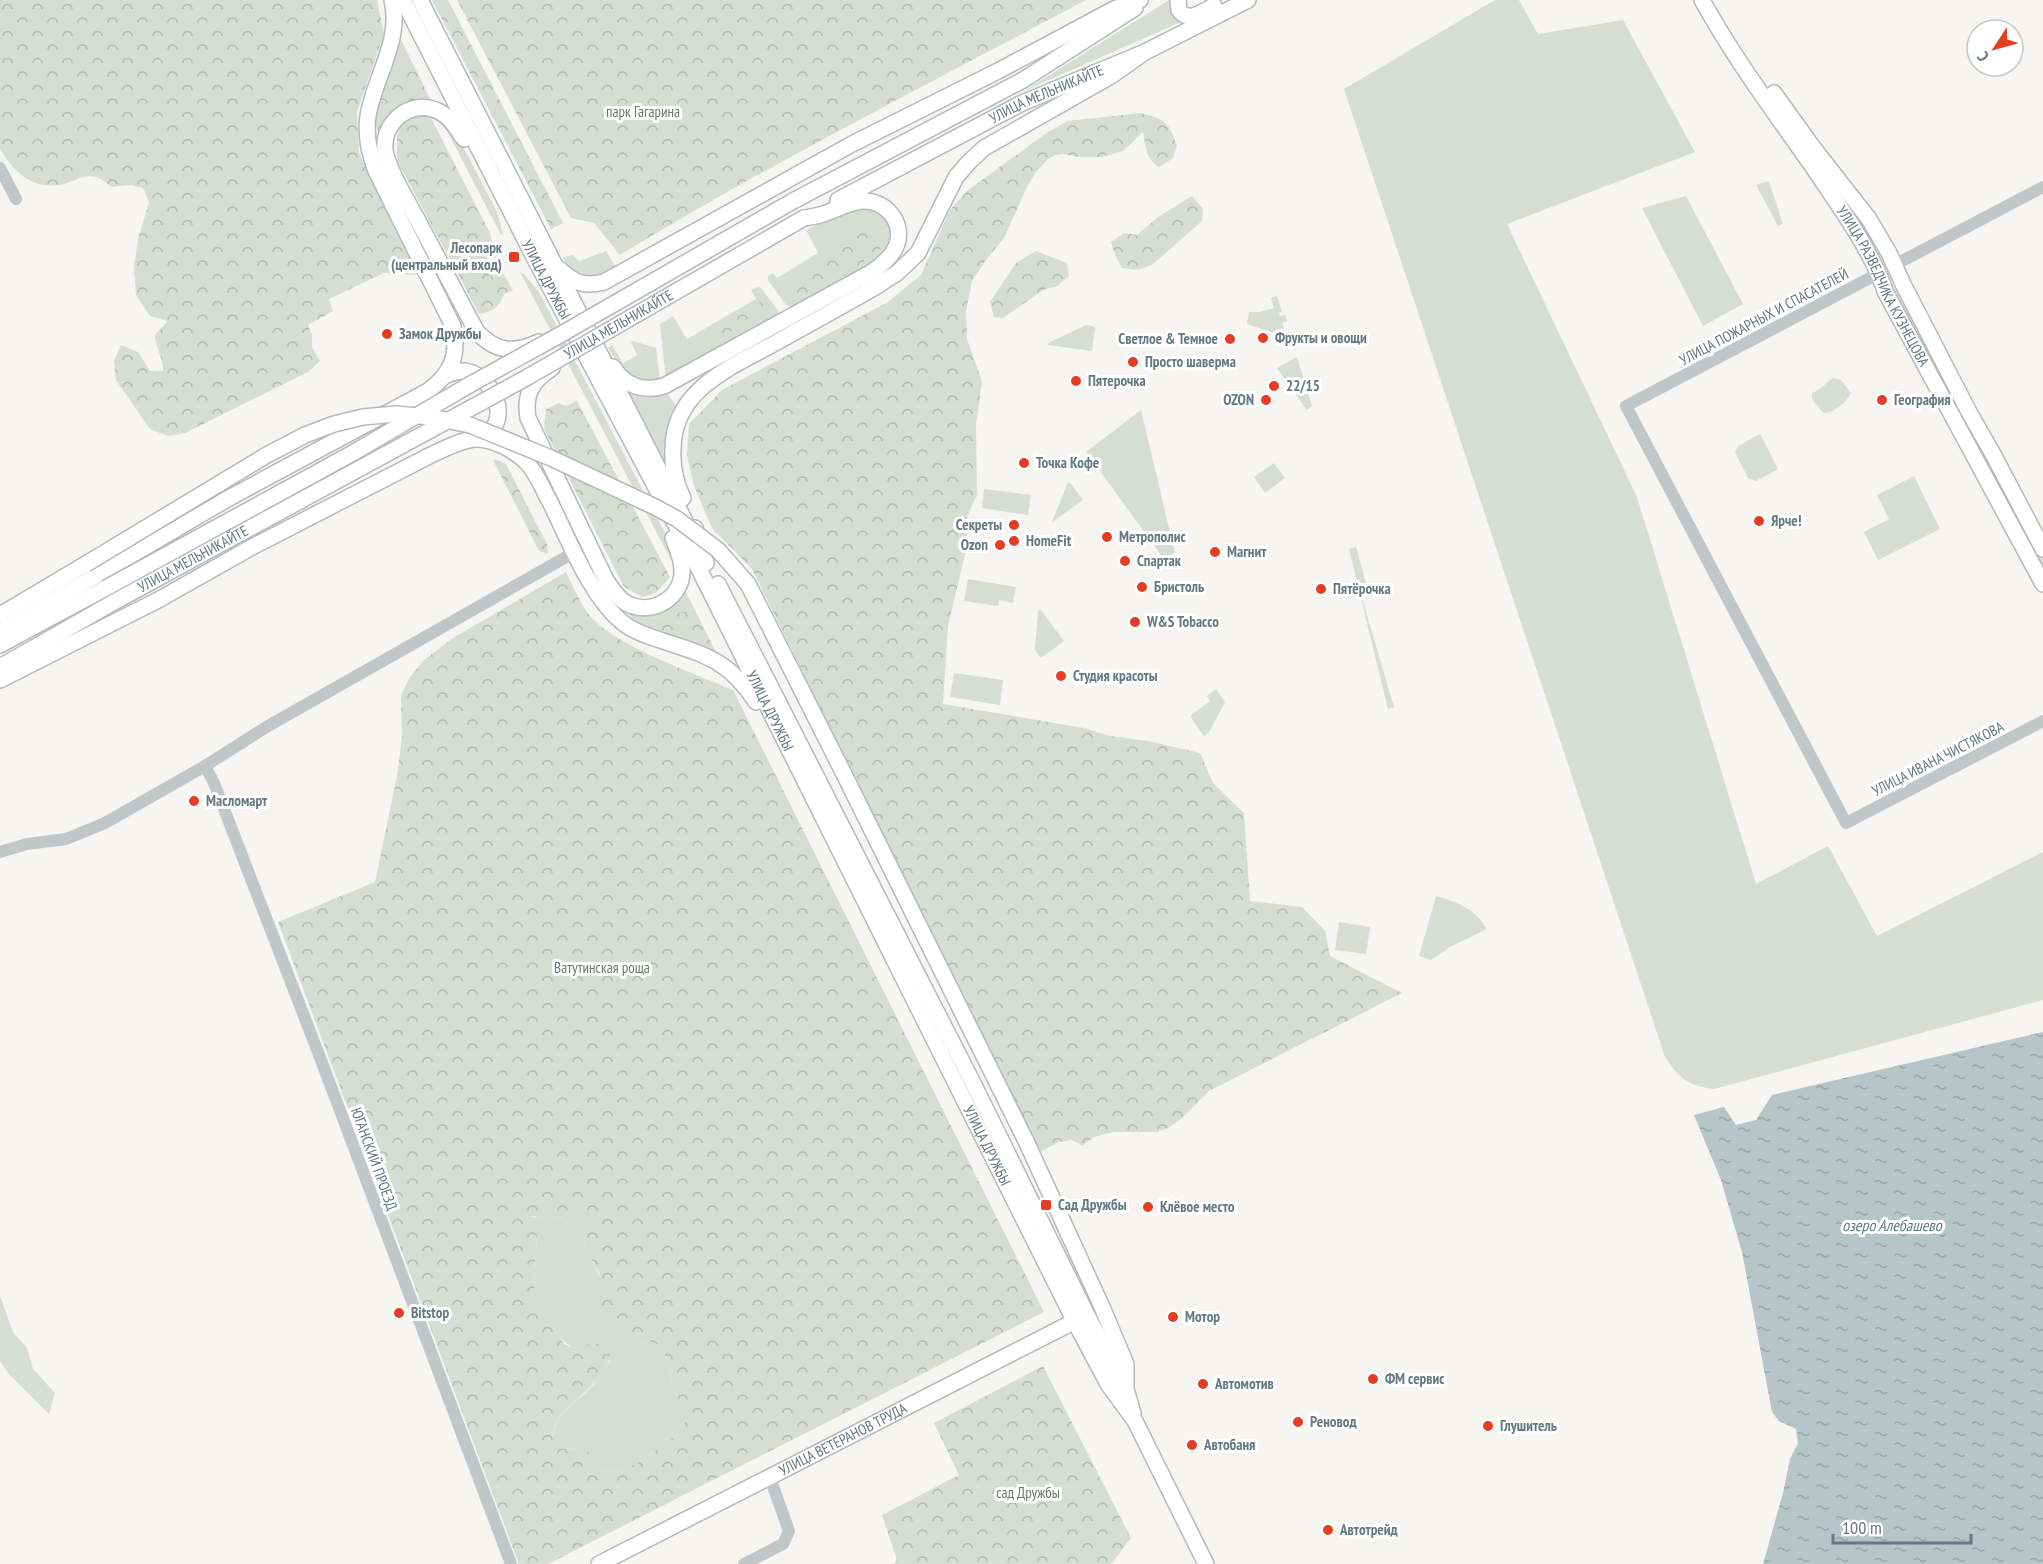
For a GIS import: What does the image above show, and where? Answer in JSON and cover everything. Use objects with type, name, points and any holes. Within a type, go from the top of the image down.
[{"type":"main road","points":[[0,632],[229,498],[428,391],[445,376],[456,354],[453,326],[376,171],[367,144],[368,116],[392,39],[392,0]]},
{"type":"main road","name":"УЛИЦА ДРУЖБЫ","points":[[403,0],[650,479],[698,567],[792,757],[1081,1318],[1126,1389],[1135,1421]]},
{"type":"main road","name":"УЛИЦА ДРУЖБЫ","points":[[420,0],[973,1083],[1081,1318],[1108,1383],[1135,1421],[1206,1564]]},
{"type":"main road","points":[[556,267],[578,284],[604,282],[852,144],[998,71],[1113,9],[1140,0]]},
{"type":"main road","name":"УЛИЦА МЕЛЬНИКАЙТЕ","points":[[0,667],[110,595],[471,384],[793,201],[1023,80],[1148,0]]},
{"type":"main road","points":[[1178,0],[1177,6],[1182,14],[1192,17],[1226,0]]},
{"type":"main road","name":"УЛИЦА МЕЛЬНИКАЙТЕ","points":[[0,645],[110,595],[568,354],[804,219],[1022,103],[1145,52],[1248,0]]},
{"type":"main road","name":"УЛИЦА РАЗВЕДЧИКА КУЗНЕЦОВА","points":[[1702,0],[1750,76],[1856,229],[1886,293],[2043,584]]},
{"type":"main road","name":"УЛИЦА РАЗВЕДЧИКА КУЗНЕЦОВА","points":[[1714,0],[1761,74],[1812,146],[1869,219],[2043,549]]},
{"type":"main road","points":[[706,563],[672,467],[673,439],[677,421],[692,396],[723,371],[878,286],[897,273],[918,253],[956,177],[984,148],[1112,76],[1145,52]]},
{"type":"main road","points":[[495,180],[454,124],[440,112],[419,107],[404,112],[392,123],[386,133],[384,145],[386,155],[398,182],[477,332],[487,342],[508,350],[525,348],[558,336]]},
{"type":"main road","points":[[589,333],[626,382],[641,388],[654,389],[664,386],[873,272],[892,254],[897,244],[895,218],[888,209],[879,204],[859,201],[804,219]]},
{"type":"main road","points":[[568,354],[557,365],[541,375],[527,396],[528,418],[606,580],[621,599],[629,604],[648,608],[667,601],[679,587],[682,571],[681,562],[650,479]]},
{"type":"main road","points":[[0,680],[160,599],[262,542],[427,457],[489,433],[495,426],[497,412],[493,392],[471,373],[461,371],[445,376]]},
{"type":"main road","points":[[0,615],[265,456],[305,435],[334,424],[363,417],[396,414],[431,417],[470,425],[551,458],[655,507],[700,534],[718,550],[748,584],[843,772],[1026,1141],[1126,1364],[1126,1389]]},
{"type":"main road","points":[[476,439],[492,442],[508,449],[527,463],[540,483],[598,595],[624,624],[644,634],[708,656],[736,676],[757,703],[776,736],[792,757]]},
{"type":"main road","name":"УЛИЦА ВЕТЕРАНОВ ТРУДА","points":[[599,1564],[1102,1307]]},
{"type":"street","points":[[0,168],[16,199]]},
{"type":"street","name":"УЛИЦА ПОЖАРНЫХ И СПАСАТЕЛЕЙ","points":[[1846,823],[1626,406],[2043,187]]},
{"type":"street","points":[[0,852],[27,844],[66,839],[105,823],[205,766],[268,726],[575,552]]},
{"type":"street","name":"УЛИЦА ИВАНА ЧИСТЯКОВА","points":[[1846,823],[2043,721]]},
{"type":"street","name":"ЮГАНСКИЙ ПРОЕЗД","points":[[205,766],[214,783],[321,1060],[511,1564]]},
{"type":"street","points":[[744,1564],[783,1544],[789,1531],[770,1478]]},
{"type":"green space","points":[[0,0],[377,0],[384,34],[357,112],[359,153],[418,275],[384,273],[329,299],[333,311],[308,325],[312,335],[312,347],[320,361],[308,372],[185,433],[168,436],[150,429],[116,380],[114,361],[121,345],[138,352],[150,371],[163,371],[155,335],[168,321],[150,316],[136,295],[134,267],[138,239],[149,202],[143,188],[131,185],[112,187],[92,176],[64,184],[43,185],[26,178],[5,157],[0,148]]},
{"type":"green space","points":[[432,0],[448,0],[563,223],[551,229]]},
{"type":"green space","name":"парк Гагарина","points":[[457,0],[1086,0],[793,156],[620,255],[594,223],[571,218]]},
{"type":"green space","points":[[1169,0],[1172,14],[1181,22],[1024,91]]},
{"type":"green space","points":[[1495,0],[1519,0],[1538,34],[1623,20],[1695,152],[1507,224],[1637,497],[1756,884],[1828,846],[1877,936],[2043,852],[2043,1000],[1714,1089],[1697,1086],[1685,1080],[1665,1057],[1344,89]]},
{"type":"green space","points":[[400,38],[417,72],[390,72]]},
{"type":"green space","points":[[390,72],[417,72],[430,99],[412,102],[399,108],[379,133],[373,120]]},
{"type":"green space","points":[[1141,113],[1161,120],[1168,126],[1177,146],[1173,158],[1159,167],[1154,164],[1147,152],[1143,132],[1123,151],[1102,157],[1078,157],[1063,154],[1048,159],[1035,173],[1004,238],[972,281],[966,311],[967,339],[982,382],[976,424],[977,495],[967,517],[967,546],[948,626],[943,704],[1084,728],[1110,736],[1148,741],[1200,753],[1213,783],[1244,813],[1250,901],[1302,907],[1325,931],[1330,956],[1402,993],[1209,1091],[1181,1119],[1168,1128],[1156,1132],[1113,1132],[1094,1137],[1082,1146],[1072,1140],[1059,1142],[1038,1153],[752,569],[712,528],[694,486],[687,455],[689,424],[722,390],[888,302],[921,275],[950,210],[967,191],[1045,134],[1067,121]]},
{"type":"green space","points":[[414,116],[430,116],[490,233],[498,261],[455,269],[397,160],[397,137],[401,124]]},
{"type":"green space","points":[[441,119],[456,133],[497,212],[503,234],[501,235]]},
{"type":"green space","points":[[1769,181],[1783,224],[1778,226],[1756,185]]},
{"type":"green space","points":[[1192,196],[1203,209],[1202,221],[1152,265],[1138,270],[1122,268],[1111,242],[1124,233],[1137,235],[1158,217]]},
{"type":"green space","points":[[1686,196],[1743,304],[1703,326],[1642,208]]},
{"type":"green space","points":[[850,208],[873,210],[886,219],[889,225],[889,239],[882,252],[871,264],[838,285],[794,308],[786,305],[768,280],[768,276],[773,273],[777,278],[818,253],[806,230]]},
{"type":"green space","points":[[866,229],[881,249],[847,274],[797,298],[795,292],[833,254],[842,233]]},
{"type":"green space","points":[[606,251],[616,268],[594,278],[575,273],[563,257],[573,255],[579,261]]},
{"type":"green space","points":[[1036,251],[1067,263],[1069,276],[1056,287],[1045,289],[1003,318],[994,317],[990,302],[1016,263]]},
{"type":"green space","points":[[499,267],[513,290],[504,294],[495,308],[479,314],[458,274]]},
{"type":"green space","points":[[523,273],[539,292],[673,548],[678,573],[521,274]]},
{"type":"green space","points":[[759,287],[779,312],[772,319],[666,380],[660,324],[673,316],[687,339],[756,299],[751,290]]},
{"type":"green space","points":[[1897,291],[1963,416],[1995,468],[2043,559],[2043,570],[1892,294]]},
{"type":"green space","points":[[1277,296],[1282,312],[1279,313],[1280,316],[1285,315],[1287,321],[1282,323],[1285,333],[1291,331],[1287,341],[1281,343],[1273,338],[1274,333],[1247,324],[1249,312],[1274,308],[1271,298]]},
{"type":"green space","points":[[765,299],[772,311],[702,345],[722,323]]},
{"type":"green space","points":[[1086,325],[1095,327],[1092,351],[1048,345],[1048,343]]},
{"type":"green space","points":[[631,342],[656,348],[660,381],[634,378],[623,369],[608,348],[612,345],[623,363],[637,355]]},
{"type":"green space","points":[[1297,357],[1312,406],[1307,410],[1277,368]]},
{"type":"green space","points":[[1833,378],[1841,380],[1851,393],[1839,407],[1823,413],[1812,399],[1812,393]]},
{"type":"green space","points":[[624,387],[650,394],[666,392],[677,407],[668,438],[666,454],[668,471]]},
{"type":"green space","points":[[577,401],[670,577],[656,593],[642,597],[624,587],[544,429],[546,409],[559,403],[566,406]]},
{"type":"green space","points":[[1141,410],[1175,553],[1164,559],[1086,452]]},
{"type":"green space","points":[[1760,434],[1778,469],[1756,481],[1748,478],[1735,452],[1738,446]]},
{"type":"green space","points":[[493,460],[506,464],[547,544],[548,554],[539,551]]},
{"type":"green space","points":[[1274,463],[1285,478],[1265,493],[1254,477]]},
{"type":"green space","points":[[1914,476],[1940,529],[1878,560],[1864,532],[1889,519],[1877,495]]},
{"type":"green space","points":[[1068,482],[1083,500],[1052,522]]},
{"type":"green space","points":[[984,489],[1031,495],[1028,515],[982,508]]},
{"type":"green space","points":[[1356,547],[1366,583],[1359,588],[1394,707],[1388,709],[1349,549]]},
{"type":"green space","name":"Ватутинская роща","points":[[566,572],[586,611],[602,627],[637,649],[733,690],[1044,1312],[548,1564],[519,1564],[278,922],[375,882],[397,776],[402,737],[401,695],[410,677],[424,660],[453,638]],"holes":[[[584,1209],[595,1213],[584,1233],[585,1249],[600,1275],[602,1305],[608,1319],[627,1339],[637,1343],[649,1341],[659,1345],[670,1365],[672,1381],[686,1419],[681,1432],[638,1463],[616,1472],[598,1469],[589,1452],[558,1448],[552,1438],[561,1416],[602,1374],[610,1356],[607,1349],[599,1344],[572,1348],[565,1344],[543,1309],[534,1289],[537,1231],[530,1216],[550,1218],[570,1215]]]},
{"type":"green space","points":[[968,579],[1016,587],[1013,603],[999,600],[998,606],[964,601]]},
{"type":"green space","points":[[686,592],[694,608],[668,617],[634,619],[623,610],[650,613],[666,610]]},
{"type":"green space","points":[[694,608],[718,656],[647,629],[634,619],[668,617]]},
{"type":"green space","points":[[1040,609],[1064,641],[1041,658],[1035,650]]},
{"type":"green space","points":[[954,673],[1003,680],[1000,705],[950,697]]},
{"type":"green space","points":[[1216,689],[1225,702],[1209,732],[1204,736],[1190,716],[1210,701],[1207,696]]},
{"type":"green space","points":[[1436,896],[1465,907],[1477,916],[1487,929],[1450,947],[1431,960],[1419,956]]},
{"type":"green space","points":[[1339,922],[1370,927],[1366,954],[1335,950]]},
{"type":"green space","points":[[584,1209],[595,1213],[584,1233],[585,1249],[637,1343],[649,1341],[659,1345],[670,1365],[672,1381],[686,1419],[681,1432],[638,1463],[616,1472],[598,1469],[576,1449],[558,1448],[552,1438],[558,1420],[593,1385],[610,1361],[597,1344],[572,1348],[559,1337],[543,1309],[534,1289],[537,1232],[529,1216],[558,1217]]},
{"type":"green space","points":[[0,1296],[13,1332],[27,1348],[33,1369],[55,1393],[49,1414],[9,1374],[0,1361]]},
{"type":"green space","name":"сад Дружбы","points":[[1043,1366],[1131,1538],[1111,1564],[894,1564],[897,1560],[882,1515],[959,1475],[934,1423]]},
{"type":"water","name":"озеро Алебашево","points":[[2043,1032],[2043,1564],[1763,1564],[1790,1459],[1798,1443],[1796,1429],[1779,1421],[1772,1412],[1742,1252],[1721,1180],[1694,1115],[1724,1107],[1736,1125],[1756,1120],[1772,1095]]},
{"type":"place","name":"Лесопарк (центральный вход)","points":[[514,257]]},
{"type":"place","name":"Замок Дружбы","points":[[387,334]]},
{"type":"place","name":"Фрукты и овощи","points":[[1263,338]]},
{"type":"place","name":"Светлое & Темное","points":[[1230,339]]},
{"type":"place","name":"Просто шаверма","points":[[1133,362]]},
{"type":"place","name":"Пятерочка","points":[[1076,381]]},
{"type":"place","name":"22/15","points":[[1274,386]]},
{"type":"place","name":"OZON","points":[[1266,400]]},
{"type":"place","name":"География","points":[[1882,400]]},
{"type":"place","name":"Точка Кофе","points":[[1024,463]]},
{"type":"place","name":"Ярче!","points":[[1759,521]]},
{"type":"place","name":"Секреты","points":[[1014,525]]},
{"type":"place","name":"Метрополис","points":[[1107,537]]},
{"type":"place","name":"HomeFit","points":[[1014,541]]},
{"type":"place","name":"Ozon","points":[[1000,545]]},
{"type":"place","name":"Магнит","points":[[1215,552]]},
{"type":"place","name":"Спартак","points":[[1125,561]]},
{"type":"place","name":"Бристоль","points":[[1142,587]]},
{"type":"place","name":"Пятёрочка","points":[[1321,589]]},
{"type":"place","name":"W&S Tobacco","points":[[1135,622]]},
{"type":"place","name":"Студия красоты","points":[[1061,676]]},
{"type":"place","name":"Масломарт","points":[[194,801]]},
{"type":"place","name":"Сад Дружбы","points":[[1046,1205]]},
{"type":"place","name":"Клёвое место","points":[[1148,1207]]},
{"type":"place","name":"Bitstop","points":[[399,1313]]},
{"type":"place","name":"Мотор","points":[[1173,1317]]},
{"type":"place","name":"ФМ сервис","points":[[1373,1379]]},
{"type":"place","name":"Автомотив","points":[[1203,1384]]},
{"type":"place","name":"Реновод","points":[[1298,1422]]},
{"type":"place","name":"Глушитель","points":[[1488,1426]]},
{"type":"place","name":"Автобаня","points":[[1192,1445]]},
{"type":"place","name":"Автотрейд","points":[[1328,1530]]}]
